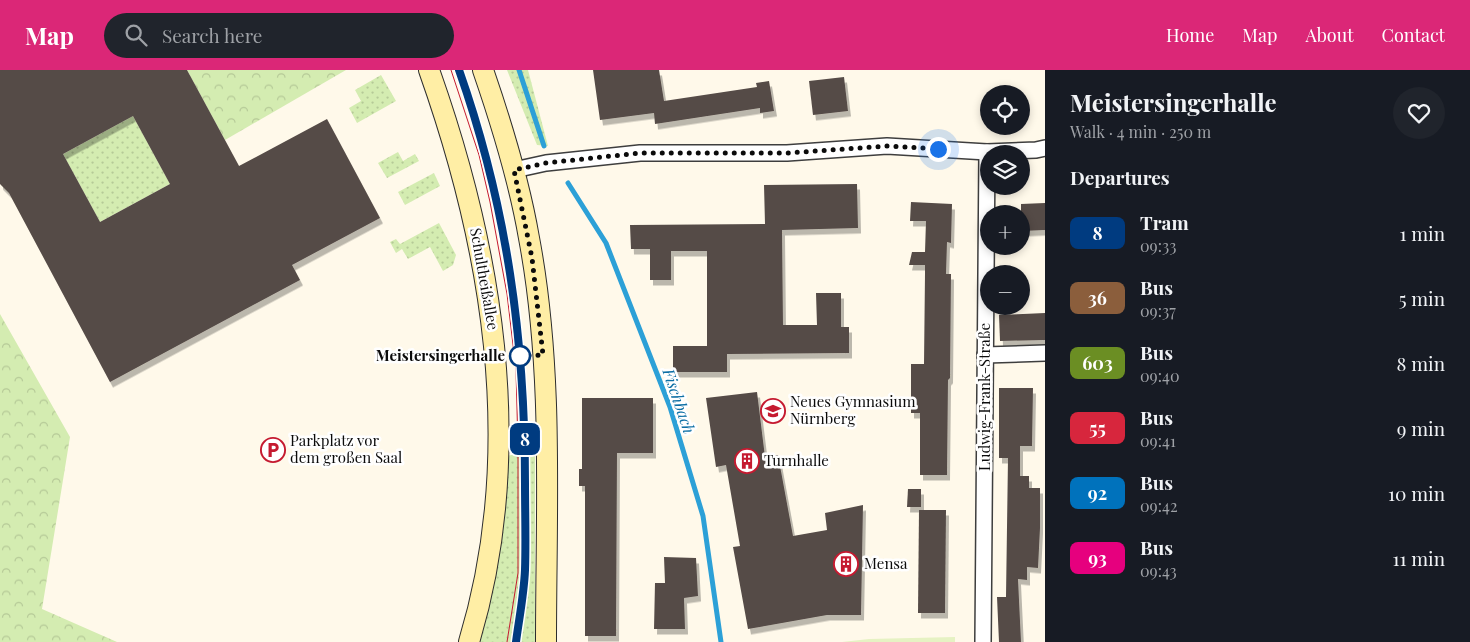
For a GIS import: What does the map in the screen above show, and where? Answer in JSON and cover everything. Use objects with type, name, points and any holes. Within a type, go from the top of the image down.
[{"type":"main road","name":"Schultheißallee","points":[[429,70],[456,151],[476,232],[491,315],[497,377],[499,434],[497,497],[488,564],[469,642]]},
{"type":"main road","points":[[483,70],[514,170],[532,258],[543,355],[546,448],[546,642]]},
{"type":"street","points":[[514,170],[576,159],[671,152],[787,153],[887,146],[980,152]]},
{"type":"street","points":[[1030,150],[1045,148]]},
{"type":"street","name":"Ludwig-Frank-Straße","points":[[983,642],[987,195]]},
{"type":"street","points":[[986,355],[1045,353]]},
{"type":"green space","points":[[187,70],[346,70],[225,140]]},
{"type":"green space","points":[[507,70],[528,70],[548,146],[537,145]]},
{"type":"green space","points":[[381,75],[396,101],[357,123],[349,108],[361,101],[355,90]]},
{"type":"green space","points":[[133,116],[170,184],[100,222],[63,154]]},
{"type":"green space","points":[[398,152],[403,161],[415,154],[419,161],[387,178],[378,163]]},
{"type":"green space","points":[[434,173],[440,186],[405,205],[398,192]]},
{"type":"green space","points":[[439,223],[456,255],[453,265],[443,271],[430,247],[408,259],[402,249],[396,253],[390,242],[396,239],[400,244]]},
{"type":"green space","points":[[0,314],[70,437],[42,609],[117,642],[0,642]]},
{"type":"green space","points":[[535,450],[535,642],[474,642],[507,456]]},
{"type":"green space","points":[[955,637],[955,642],[842,642],[869,639]]},
{"type":"building","points":[[0,70],[187,70],[239,166],[327,119],[380,218],[292,265],[300,280],[110,382],[9,193],[0,184]],"holes":[[[133,116],[170,184],[100,222],[63,154]]]},
{"type":"building","points":[[593,70],[659,70],[664,101],[757,87],[756,83],[769,81],[774,111],[760,113],[760,108],[655,124],[654,113],[600,120]]},
{"type":"building","points":[[844,77],[848,111],[813,115],[809,81]]},
{"type":"building","points":[[857,184],[858,228],[782,230],[783,325],[817,325],[816,293],[841,293],[841,327],[849,327],[849,353],[727,354],[727,372],[673,372],[673,346],[707,346],[707,251],[671,251],[671,280],[650,280],[650,249],[631,249],[630,225],[765,224],[764,185]]},
{"type":"building","points":[[911,202],[952,204],[951,243],[947,242],[946,274],[951,274],[947,475],[920,475],[920,413],[911,413],[911,364],[924,364],[925,265],[909,265],[912,252],[925,252],[926,221],[910,221]]},
{"type":"building","points":[[1045,203],[1045,230],[1030,231],[1030,205],[1021,204]]},
{"type":"building","points":[[1045,313],[1045,340],[1000,341],[999,315]]},
{"type":"building","points":[[999,388],[1033,388],[1032,446],[1020,446],[1020,476],[1029,476],[1029,488],[1040,488],[1040,528],[1038,568],[1027,567],[1027,580],[1018,579],[1021,642],[999,642],[997,597],[1006,597],[1008,458],[999,458]]},
{"type":"building","points":[[757,392],[765,457],[778,455],[793,536],[827,530],[825,513],[863,505],[861,615],[827,615],[748,629],[733,547],[740,546],[726,465],[716,467],[706,398]]},
{"type":"building","points":[[582,398],[653,398],[653,453],[617,453],[616,636],[585,636],[585,486],[579,486],[579,469],[582,469]]},
{"type":"building","points":[[908,489],[921,489],[921,507],[907,507]]},
{"type":"building","points":[[919,510],[946,510],[945,613],[918,613]]},
{"type":"building","points":[[664,557],[696,558],[698,596],[684,598],[685,629],[654,629],[655,583],[665,583]]},
{"type":"waterway","name":"Fischbach","points":[[519,70],[544,146]]},
{"type":"waterway","name":"Fischbach","points":[[568,183],[606,243],[670,407],[703,516],[721,642]]},
{"type":"tram line","points":[[451,70],[479,155],[490,202],[507,294],[516,370],[518,573],[507,642]]},
{"type":"tram line","name":"8","points":[[459,70],[486,154],[503,226],[518,330],[524,410],[525,572],[516,642]]},
{"type":"tram line","points":[[497,200],[510,271]]},
{"type":"tram line","points":[[516,642],[524,580]]},
{"type":"place","name":"Meistersingerhalle","points":[[520,356]]},
{"type":"place","name":"Neues Gymnasium Nürnberg","points":[[773,411]]},
{"type":"place","name":"Parkplatz vor dem großen Saal","points":[[273,450]]},
{"type":"place","name":"Turnhalle","points":[[747,461]]},
{"type":"place","name":"Mensa","points":[[846,564]]},
{"type":"route","points":[[520,356],[543,355],[541,323],[529,238],[514,170],[546,163],[640,153],[787,153],[887,146],[938,149]]}]
